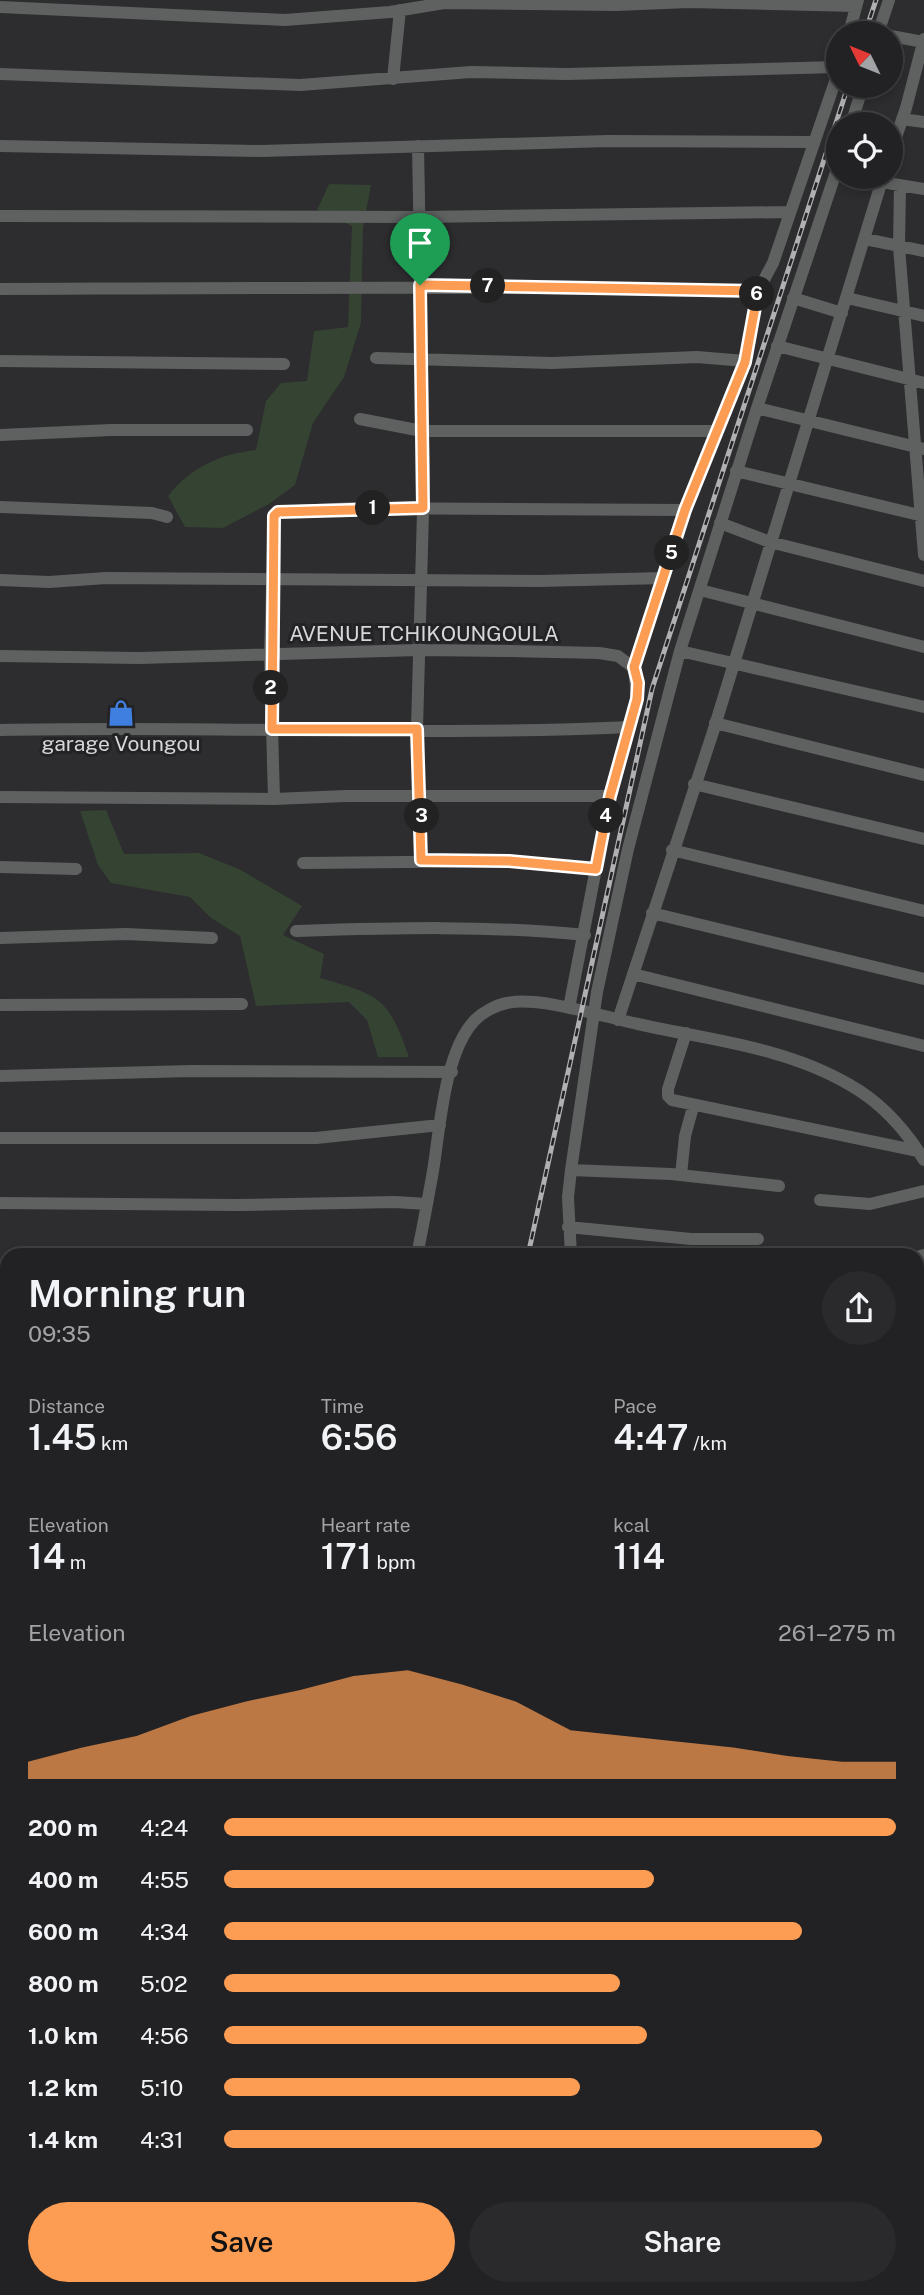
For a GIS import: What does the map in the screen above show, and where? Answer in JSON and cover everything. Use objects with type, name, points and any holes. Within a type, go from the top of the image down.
[{"type":"street","points":[[882,21],[889,0]]},
{"type":"street","points":[[0,7],[285,20],[444,3],[857,3],[852,21]]},
{"type":"street","points":[[392,8],[393,79]]},
{"type":"street","points":[[903,38],[924,41],[903,115]]},
{"type":"street","points":[[0,74],[272,85],[471,72],[580,73],[826,67]]},
{"type":"street","points":[[570,1248],[568,1227],[585,935],[610,796],[637,691],[634,667],[685,510],[745,362],[758,291],[774,263],[829,98]]},
{"type":"street","points":[[903,119],[924,122]]},
{"type":"street","points":[[0,146],[261,150],[608,141],[814,142]]},
{"type":"street","points":[[418,146],[423,508],[417,729],[421,860]]},
{"type":"street","points":[[903,186],[924,189]]},
{"type":"street","points":[[582,1012],[680,651],[736,471],[831,189]]},
{"type":"street","points":[[618,1020],[715,723],[879,189]]},
{"type":"street","points":[[900,189],[899,247],[910,380],[919,448],[924,555]]},
{"type":"street","points":[[0,216],[420,217],[790,212]]},
{"type":"street","points":[[865,239],[924,251]]},
{"type":"street","points":[[0,289],[227,290],[420,285],[758,291]]},
{"type":"street","points":[[793,298],[842,313]]},
{"type":"street","points":[[847,298],[924,316]]},
{"type":"street","points":[[777,346],[924,383]]},
{"type":"street","points":[[376,358],[552,363],[697,357],[745,362]]},
{"type":"street","points":[[0,361],[284,364]]},
{"type":"street","points":[[757,408],[919,448]]},
{"type":"street","points":[[360,419],[422,431],[715,431]]},
{"type":"street","points":[[0,435],[111,430],[247,430]]},
{"type":"street","points":[[736,471],[921,515]]},
{"type":"street","points":[[0,507],[152,513],[167,517]]},
{"type":"street","points":[[274,799],[270,654],[271,520],[278,512],[423,508],[685,510]]},
{"type":"street","points":[[720,523],[770,542],[924,581]]},
{"type":"street","points":[[0,580],[49,582],[106,578],[664,578]]},
{"type":"street","points":[[700,590],[924,647]]},
{"type":"street","name":"AVENUE TCHIKOUNGOULA","points":[[0,656],[139,658],[419,650],[599,653],[618,656],[634,667]]},
{"type":"street","points":[[680,651],[924,707]]},
{"type":"street","points":[[715,723],[924,775]]},
{"type":"street","points":[[0,730],[135,727],[629,727]]},
{"type":"street","points":[[694,784],[924,839]]},
{"type":"street","points":[[0,797],[274,799],[421,795],[610,796]]},
{"type":"street","points":[[672,849],[924,911]]},
{"type":"street","points":[[303,863],[509,861],[596,869]]},
{"type":"street","points":[[0,867],[76,869]]},
{"type":"street","points":[[652,914],[924,979]]},
{"type":"street","points":[[296,931],[508,927],[585,935]]},
{"type":"street","points":[[0,938],[126,934],[212,939]]},
{"type":"street","points":[[633,974],[924,1046]]},
{"type":"street","points":[[418,1248],[440,1125],[452,1072],[465,1033],[475,1019],[490,1009],[508,1003],[522,1002],[582,1012],[686,1033],[814,1066],[852,1086],[885,1110],[921,1155]]},
{"type":"street","points":[[0,1006],[242,1004]]},
{"type":"street","points":[[686,1033],[668,1096],[672,1100],[921,1155]]},
{"type":"street","points":[[0,1076],[191,1071],[452,1072]]},
{"type":"street","points":[[681,1175],[685,1136],[694,1107]]},
{"type":"street","points":[[0,1138],[316,1138],[440,1125]]},
{"type":"street","points":[[571,1170],[681,1175],[779,1186]]},
{"type":"street","points":[[820,1200],[870,1204],[924,1191]]},
{"type":"street","points":[[0,1203],[427,1204]]},
{"type":"street","points":[[568,1227],[691,1239],[758,1239]]},
{"type":"green space","points":[[329,184],[371,185],[363,228],[361,323],[344,377],[313,423],[295,485],[269,504],[223,528],[185,527],[168,496],[186,477],[207,464],[230,455],[256,450],[266,401],[281,383],[307,381],[314,331],[348,327],[352,226],[317,210]]},
{"type":"green space","points":[[106,810],[124,854],[199,853],[239,869],[302,906],[283,935],[324,954],[320,978],[369,994],[379,1001],[395,1021],[409,1057],[378,1057],[367,1020],[349,1002],[256,1006],[240,936],[211,918],[190,897],[111,883],[98,865],[80,811]]},
{"type":"railway","points":[[869,21],[876,0]]},
{"type":"railway","points":[[530,1248],[652,689],[844,98]]},
{"type":"place","name":"garage Voungou","points":[[121,713]]},
{"type":"route","points":[[420,285],[758,291],[745,362],[728,398],[685,510],[634,667],[638,683],[637,699],[610,796],[596,869],[509,861],[421,860],[417,729],[272,729],[271,520],[278,512],[423,508],[420,285]]}]
